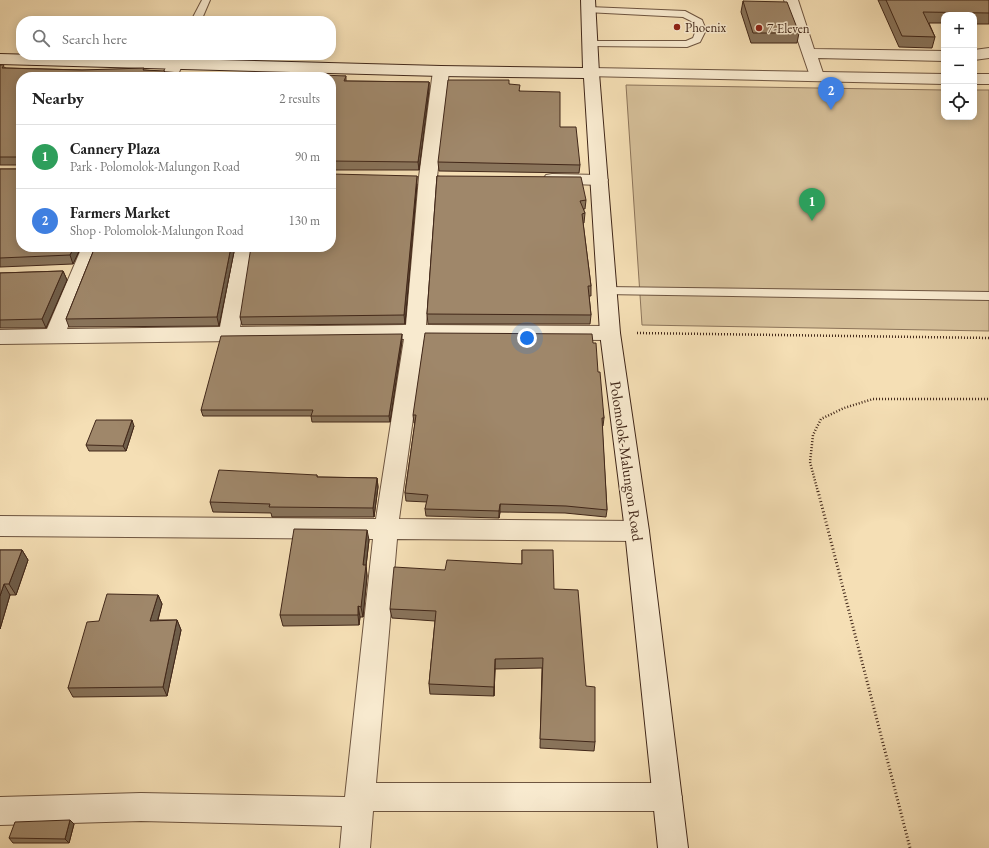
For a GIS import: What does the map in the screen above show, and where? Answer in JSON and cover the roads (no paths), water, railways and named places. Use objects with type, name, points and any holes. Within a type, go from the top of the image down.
[{"type":"street","points":[[791,0],[816,76]]},
{"type":"street","name":"Polomolok-Malungon Road","points":[[588,5],[591,73],[610,333],[637,530],[673,848]]},
{"type":"street","points":[[809,53],[941,56]]},
{"type":"street","points":[[977,54],[989,53]]},
{"type":"street","points":[[0,59],[16,59]]},
{"type":"street","points":[[171,72],[177,60]]},
{"type":"street","points":[[199,60],[441,71],[941,79]]},
{"type":"street","points":[[355,848],[386,529],[415,332],[428,177],[441,71]]},
{"type":"street","points":[[977,79],[989,79]]},
{"type":"street","points":[[537,179],[599,180]]},
{"type":"street","points":[[54,337],[89,252]]},
{"type":"street","points":[[229,334],[243,252]]},
{"type":"street","points":[[59,272],[81,271]]},
{"type":"street","points":[[1,339],[415,332],[610,333]]},
{"type":"street","points":[[0,526],[637,530]]},
{"type":"street","points":[[0,812],[141,807],[667,798]]},
{"type":"lane","points":[[198,16],[206,0]]},
{"type":"lane","points":[[588,5],[684,14],[699,22],[701,30],[697,40],[687,44],[590,42]]},
{"type":"lane","points":[[607,292],[989,296]]},
{"type":"place","name":"Phoenix","points":[[677,27]]},
{"type":"place","name":"7-Eleven","points":[[759,28]]},
{"type":"place","name":"Farmers Market","points":[[831,110]]},
{"type":"place","name":"Cannery Plaza","points":[[812,221]]}]
